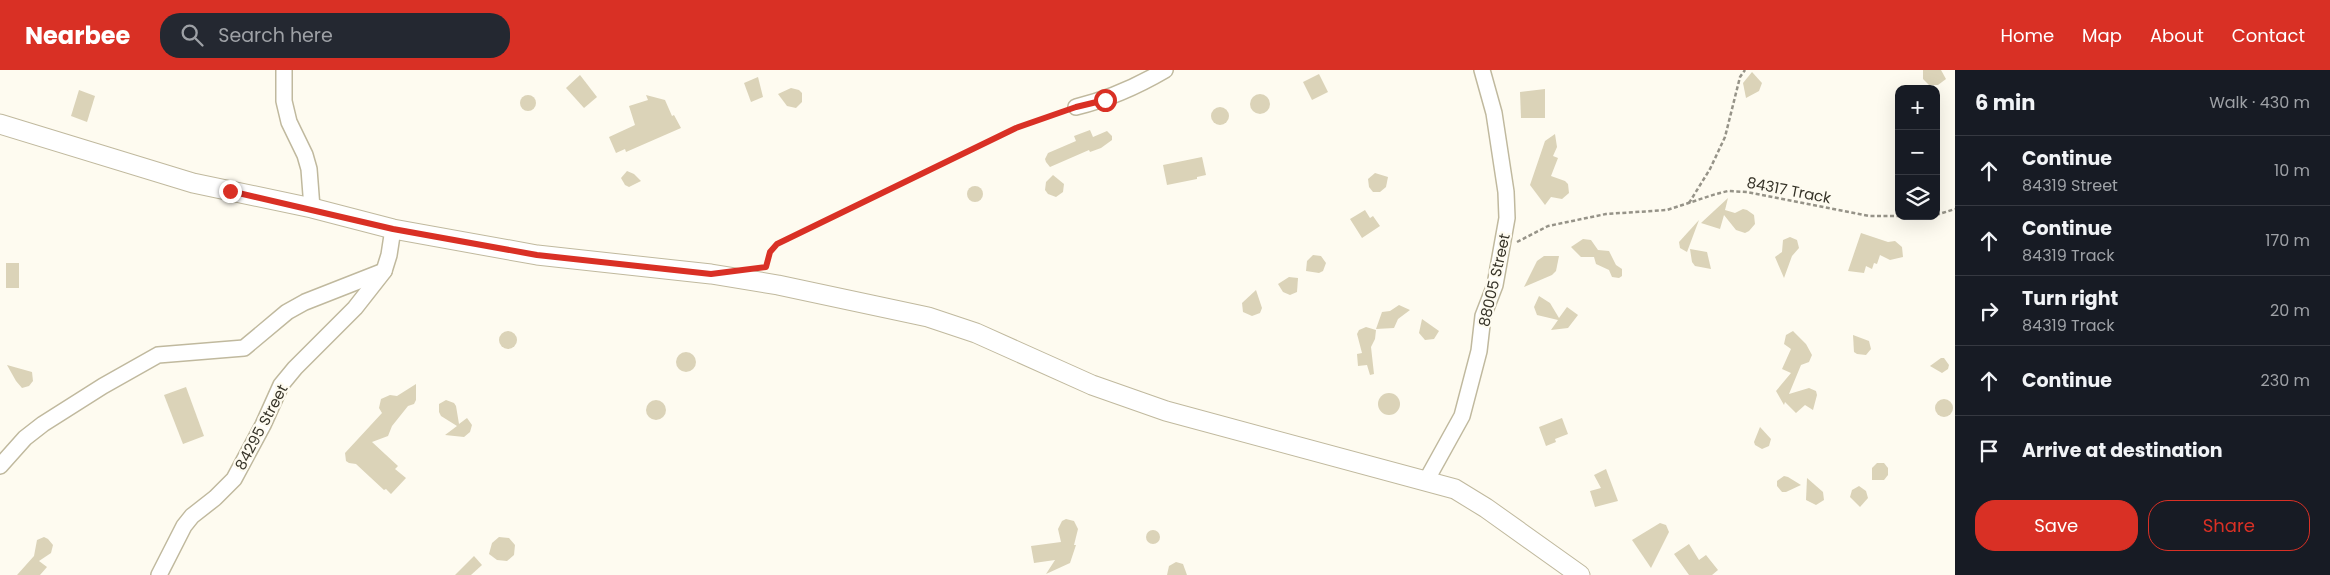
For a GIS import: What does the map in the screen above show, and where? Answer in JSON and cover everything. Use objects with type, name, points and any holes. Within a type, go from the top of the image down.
[{"type":"street","points":[[284,70],[284,101],[289,122],[305,155],[309,169],[312,208]]},
{"type":"street","points":[[1076,107],[1105,100],[1127,91],[1165,70]]},
{"type":"street","name":"88005 Street","points":[[1426,481],[1462,416],[1479,350],[1483,316],[1495,285],[1507,218],[1506,192],[1494,113],[1482,70]]},
{"type":"street","points":[[2,120],[193,183],[312,208],[393,229],[537,255],[711,274],[778,285],[842,297],[928,318],[976,333],[1092,385],[1157,408],[1455,489],[1486,508],[1580,575]]},
{"type":"street","name":"84295 Street","points":[[159,575],[177,538],[192,516],[215,498],[234,479],[263,426],[281,386],[295,368],[355,308],[384,271],[390,255],[393,229]]},
{"type":"street","points":[[0,466],[25,438],[43,424],[103,386],[158,355],[244,348],[287,312],[305,302],[384,271]]},
{"type":"path","points":[[1688,204],[1706,176],[1725,137],[1740,77],[1746,70]]},
{"type":"path","points":[[759,268],[766,267],[770,252],[777,244],[1016,128],[1076,107]]},
{"type":"path","name":"84317 Track","points":[[1502,250],[1548,226],[1606,214],[1667,210],[1716,194],[1747,192],[1870,216],[1895,216]]},
{"type":"path","points":[[1940,214],[1955,210]]},
{"type":"building","points":[[1923,70],[1941,70],[1946,79],[1938,85],[1929,85],[1923,79]]},
{"type":"building","points":[[1752,72],[1762,83],[1759,91],[1746,98],[1743,83]]},
{"type":"building","points":[[1319,74],[1328,92],[1312,100],[1303,82]]},
{"type":"building","points":[[580,75],[597,97],[584,108],[566,88]]},
{"type":"building","points":[[758,77],[763,97],[751,102],[744,83]]},
{"type":"building","points":[[791,88],[802,93],[802,102],[796,108],[787,106],[778,94]]},
{"type":"building","points":[[1545,89],[1545,118],[1521,118],[1520,92]]},
{"type":"building","points":[[79,90],[95,96],[87,122],[71,116]]},
{"type":"building","points":[[1260,94],[1267,97],[1270,104],[1267,111],[1260,114],[1253,111],[1250,104],[1253,97]]},
{"type":"building","points":[[525,95],[531,95],[536,100],[534,109],[525,111],[520,106],[520,100]]},
{"type":"building","points":[[646,95],[665,100],[672,116],[674,115],[681,128],[626,152],[625,149],[616,153],[609,137],[635,125],[629,106],[648,100]]},
{"type":"building","points":[[1220,107],[1227,109],[1229,116],[1227,123],[1220,125],[1213,123],[1211,116],[1213,109]]},
{"type":"building","points":[[1090,130],[1093,137],[1107,131],[1112,136],[1112,140],[1101,148],[1090,152],[1089,150],[1050,167],[1045,159],[1048,153],[1076,141],[1074,136]]},
{"type":"building","points":[[1555,134],[1557,147],[1553,156],[1558,158],[1551,176],[1565,181],[1568,184],[1569,193],[1562,199],[1551,197],[1545,205],[1530,185],[1545,141]]},
{"type":"building","points":[[1202,157],[1206,175],[1197,177],[1197,179],[1167,185],[1163,165]]},
{"type":"building","points":[[627,171],[634,174],[641,181],[629,187],[625,185],[621,178]]},
{"type":"building","points":[[1375,173],[1388,177],[1386,187],[1380,192],[1373,192],[1369,187],[1368,179]]},
{"type":"building","points":[[1053,175],[1064,184],[1063,192],[1056,197],[1048,194],[1045,190],[1046,182]]},
{"type":"building","points":[[975,186],[983,194],[975,202],[967,194]]},
{"type":"building","points":[[1728,198],[1725,210],[1735,213],[1743,209],[1754,215],[1755,224],[1749,231],[1745,233],[1736,230],[1724,215],[1720,229],[1701,223]]},
{"type":"building","points":[[1365,210],[1370,218],[1373,216],[1380,226],[1362,238],[1350,219]]},
{"type":"building","points":[[1699,220],[1687,252],[1680,248],[1679,242]]},
{"type":"building","points":[[1861,233],[1888,242],[1895,241],[1902,247],[1903,257],[1890,260],[1880,255],[1877,264],[1874,263],[1872,269],[1866,266],[1864,273],[1848,271]]},
{"type":"building","points":[[1790,237],[1797,240],[1799,248],[1792,256],[1784,278],[1775,257],[1782,252],[1783,240]]},
{"type":"building","points":[[1583,239],[1591,240],[1598,250],[1609,251],[1616,265],[1622,269],[1622,276],[1619,278],[1612,277],[1609,270],[1596,264],[1594,257],[1581,257],[1571,247]]},
{"type":"building","points":[[1690,249],[1707,252],[1711,269],[1695,266],[1692,262]]},
{"type":"building","points":[[1313,255],[1321,256],[1326,263],[1323,271],[1319,273],[1306,271],[1307,261]]},
{"type":"building","points":[[1544,256],[1559,256],[1556,271],[1552,275],[1524,287],[1537,261]]},
{"type":"building","points":[[6,263],[19,263],[19,288],[6,288]]},
{"type":"building","points":[[1289,277],[1298,278],[1297,292],[1290,295],[1283,292],[1278,284]]},
{"type":"building","points":[[1256,290],[1262,308],[1260,313],[1252,316],[1243,312],[1242,303]]},
{"type":"building","points":[[1539,296],[1550,303],[1559,318],[1567,307],[1578,315],[1568,328],[1551,330],[1558,320],[1537,315],[1534,307]]},
{"type":"building","points":[[1399,305],[1410,310],[1398,319],[1394,328],[1376,329],[1382,312],[1390,311]]},
{"type":"building","points":[[1422,319],[1439,331],[1434,339],[1425,340],[1419,333]]},
{"type":"building","points":[[1366,327],[1376,330],[1375,339],[1371,347],[1374,374],[1370,375],[1367,365],[1358,366],[1357,354],[1362,353],[1357,334],[1359,330]]},
{"type":"building","points":[[508,331],[514,334],[517,340],[514,346],[508,349],[502,346],[499,340],[502,334]]},
{"type":"building","points":[[1793,331],[1806,344],[1812,355],[1809,362],[1801,365],[1789,394],[1809,388],[1816,391],[1817,395],[1813,410],[1805,405],[1796,413],[1785,402],[1784,405],[1776,391],[1791,373],[1782,369],[1791,349],[1784,344],[1786,335]]},
{"type":"building","points":[[1853,335],[1869,341],[1871,349],[1866,355],[1854,352]]},
{"type":"building","points":[[686,352],[693,355],[696,362],[693,369],[686,372],[679,369],[676,362],[679,355]]},
{"type":"building","points":[[1944,358],[1949,365],[1948,369],[1942,373],[1930,366]]},
{"type":"building","points":[[7,365],[32,372],[33,381],[29,386],[22,388]]},
{"type":"building","points":[[416,384],[416,400],[414,404],[408,406],[392,426],[388,436],[372,442],[398,466],[395,469],[406,478],[391,494],[386,489],[384,490],[356,464],[346,461],[345,453],[382,413],[379,408],[381,399],[390,395],[397,396]]},
{"type":"building","points":[[186,387],[204,436],[183,444],[164,395]]},
{"type":"building","points":[[1389,393],[1397,396],[1400,404],[1397,412],[1389,415],[1381,412],[1378,404],[1381,396]]},
{"type":"building","points":[[1944,399],[1950,402],[1953,408],[1950,414],[1944,417],[1938,414],[1935,408],[1938,402]]},
{"type":"building","points":[[446,400],[454,403],[456,406],[459,424],[467,418],[472,425],[470,432],[464,437],[445,435],[457,426],[441,416],[439,412],[439,404]]},
{"type":"building","points":[[656,400],[663,403],[666,410],[663,417],[656,420],[649,417],[646,410],[649,403]]},
{"type":"building","points":[[1562,418],[1568,434],[1555,439],[1556,442],[1546,446],[1539,427]]},
{"type":"building","points":[[1760,427],[1771,439],[1769,446],[1762,449],[1755,445],[1754,442]]},
{"type":"building","points":[[1877,463],[1884,463],[1888,468],[1888,475],[1884,480],[1872,480],[1872,468]]},
{"type":"building","points":[[1606,469],[1618,501],[1595,507],[1590,491],[1601,488],[1594,475]]},
{"type":"building","points":[[1784,476],[1801,485],[1782,492],[1777,486],[1777,481]]},
{"type":"building","points":[[1807,478],[1823,492],[1824,500],[1816,505],[1806,500]]},
{"type":"building","points":[[1859,486],[1866,491],[1868,498],[1860,507],[1850,497],[1852,490]]},
{"type":"building","points":[[1066,519],[1074,521],[1078,529],[1074,545],[1076,545],[1070,563],[1046,574],[1055,560],[1034,563],[1031,546],[1061,542],[1058,529],[1062,521]]},
{"type":"building","points":[[1660,523],[1666,525],[1669,532],[1651,568],[1632,540]]},
{"type":"building","points":[[1150,530],[1156,530],[1160,537],[1156,544],[1150,544],[1146,540],[1146,534]]},
{"type":"building","points":[[44,537],[53,545],[51,553],[39,561],[47,567],[40,575],[17,575],[34,556],[37,540]]},
{"type":"building","points":[[499,537],[509,538],[515,545],[514,555],[507,561],[497,560],[489,554],[492,543]]},
{"type":"building","points":[[1689,544],[1699,560],[1706,555],[1718,570],[1712,575],[1689,575],[1674,554]]},
{"type":"building","points":[[474,556],[482,565],[471,575],[455,575]]},
{"type":"building","points":[[1176,562],[1183,564],[1187,575],[1167,575],[1169,566]]},
{"type":"route","points":[[230,191],[312,208],[393,229],[537,255],[711,274],[752,270],[766,267],[770,252],[777,244],[1016,128],[1076,107],[1105,100]]}]
